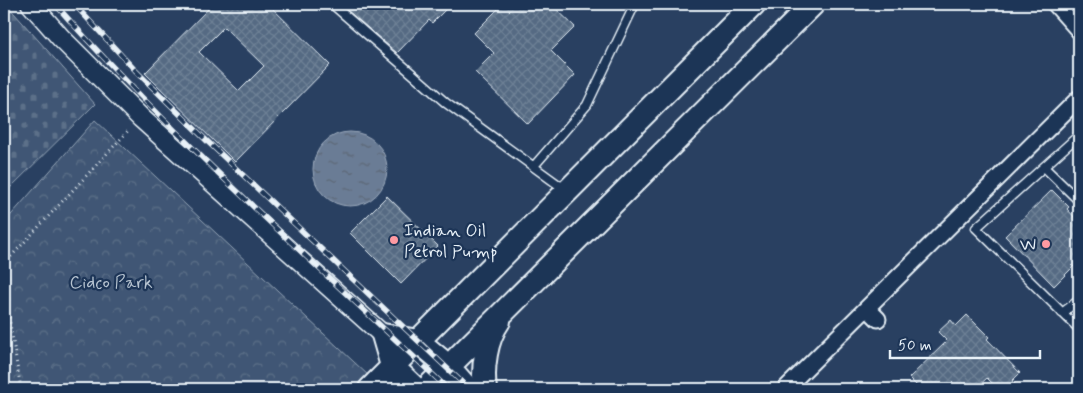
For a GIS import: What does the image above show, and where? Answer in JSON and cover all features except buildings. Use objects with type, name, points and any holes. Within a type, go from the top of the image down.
[{"type":"main road","points":[[370,389],[754,4]]},
{"type":"main road","points":[[426,389],[519,294],[814,4]]},
{"type":"main road","points":[[485,389],[484,364],[488,345],[497,324],[519,294]]},
{"type":"main road","points":[[416,389],[392,366],[383,334],[418,341],[448,366],[468,389]]},
{"type":"street","points":[[31,4],[61,38],[141,118],[383,334]]},
{"type":"street","points":[[1055,4],[1079,31]]},
{"type":"street","points":[[790,389],[788,387],[1079,98]]},
{"type":"street","points":[[867,308],[878,319]]},
{"type":"lane","points":[[332,4],[446,103],[567,191]]},
{"type":"lane","points":[[534,166],[587,105],[635,4]]},
{"type":"lane","points":[[1079,135],[976,228],[1079,329]]},
{"type":"lane","points":[[1044,167],[1079,201]]},
{"type":"lane","points":[[1062,312],[1079,300]]},
{"type":"path","points":[[4,264],[141,118]]},
{"type":"path","points":[[4,288],[21,389]]},
{"type":"green space","points":[[4,4],[95,104],[4,194]]},
{"type":"green space","name":"Cidco Park","points":[[95,120],[369,376],[355,389],[4,389],[4,223]]},
{"type":"water","points":[[350,132],[364,135],[376,143],[384,155],[387,169],[384,183],[376,195],[364,203],[350,206],[336,203],[324,195],[316,183],[313,169],[316,155],[324,143],[336,135]]},
{"type":"railway","points":[[55,4],[101,55],[197,153],[448,389]]},
{"type":"railway","points":[[74,4],[135,70],[207,141],[469,389]]},
{"type":"place","name":"Indian Oil Petrol Pump","points":[[394,240]]},
{"type":"place","name":"W","points":[[1046,244]]}]
